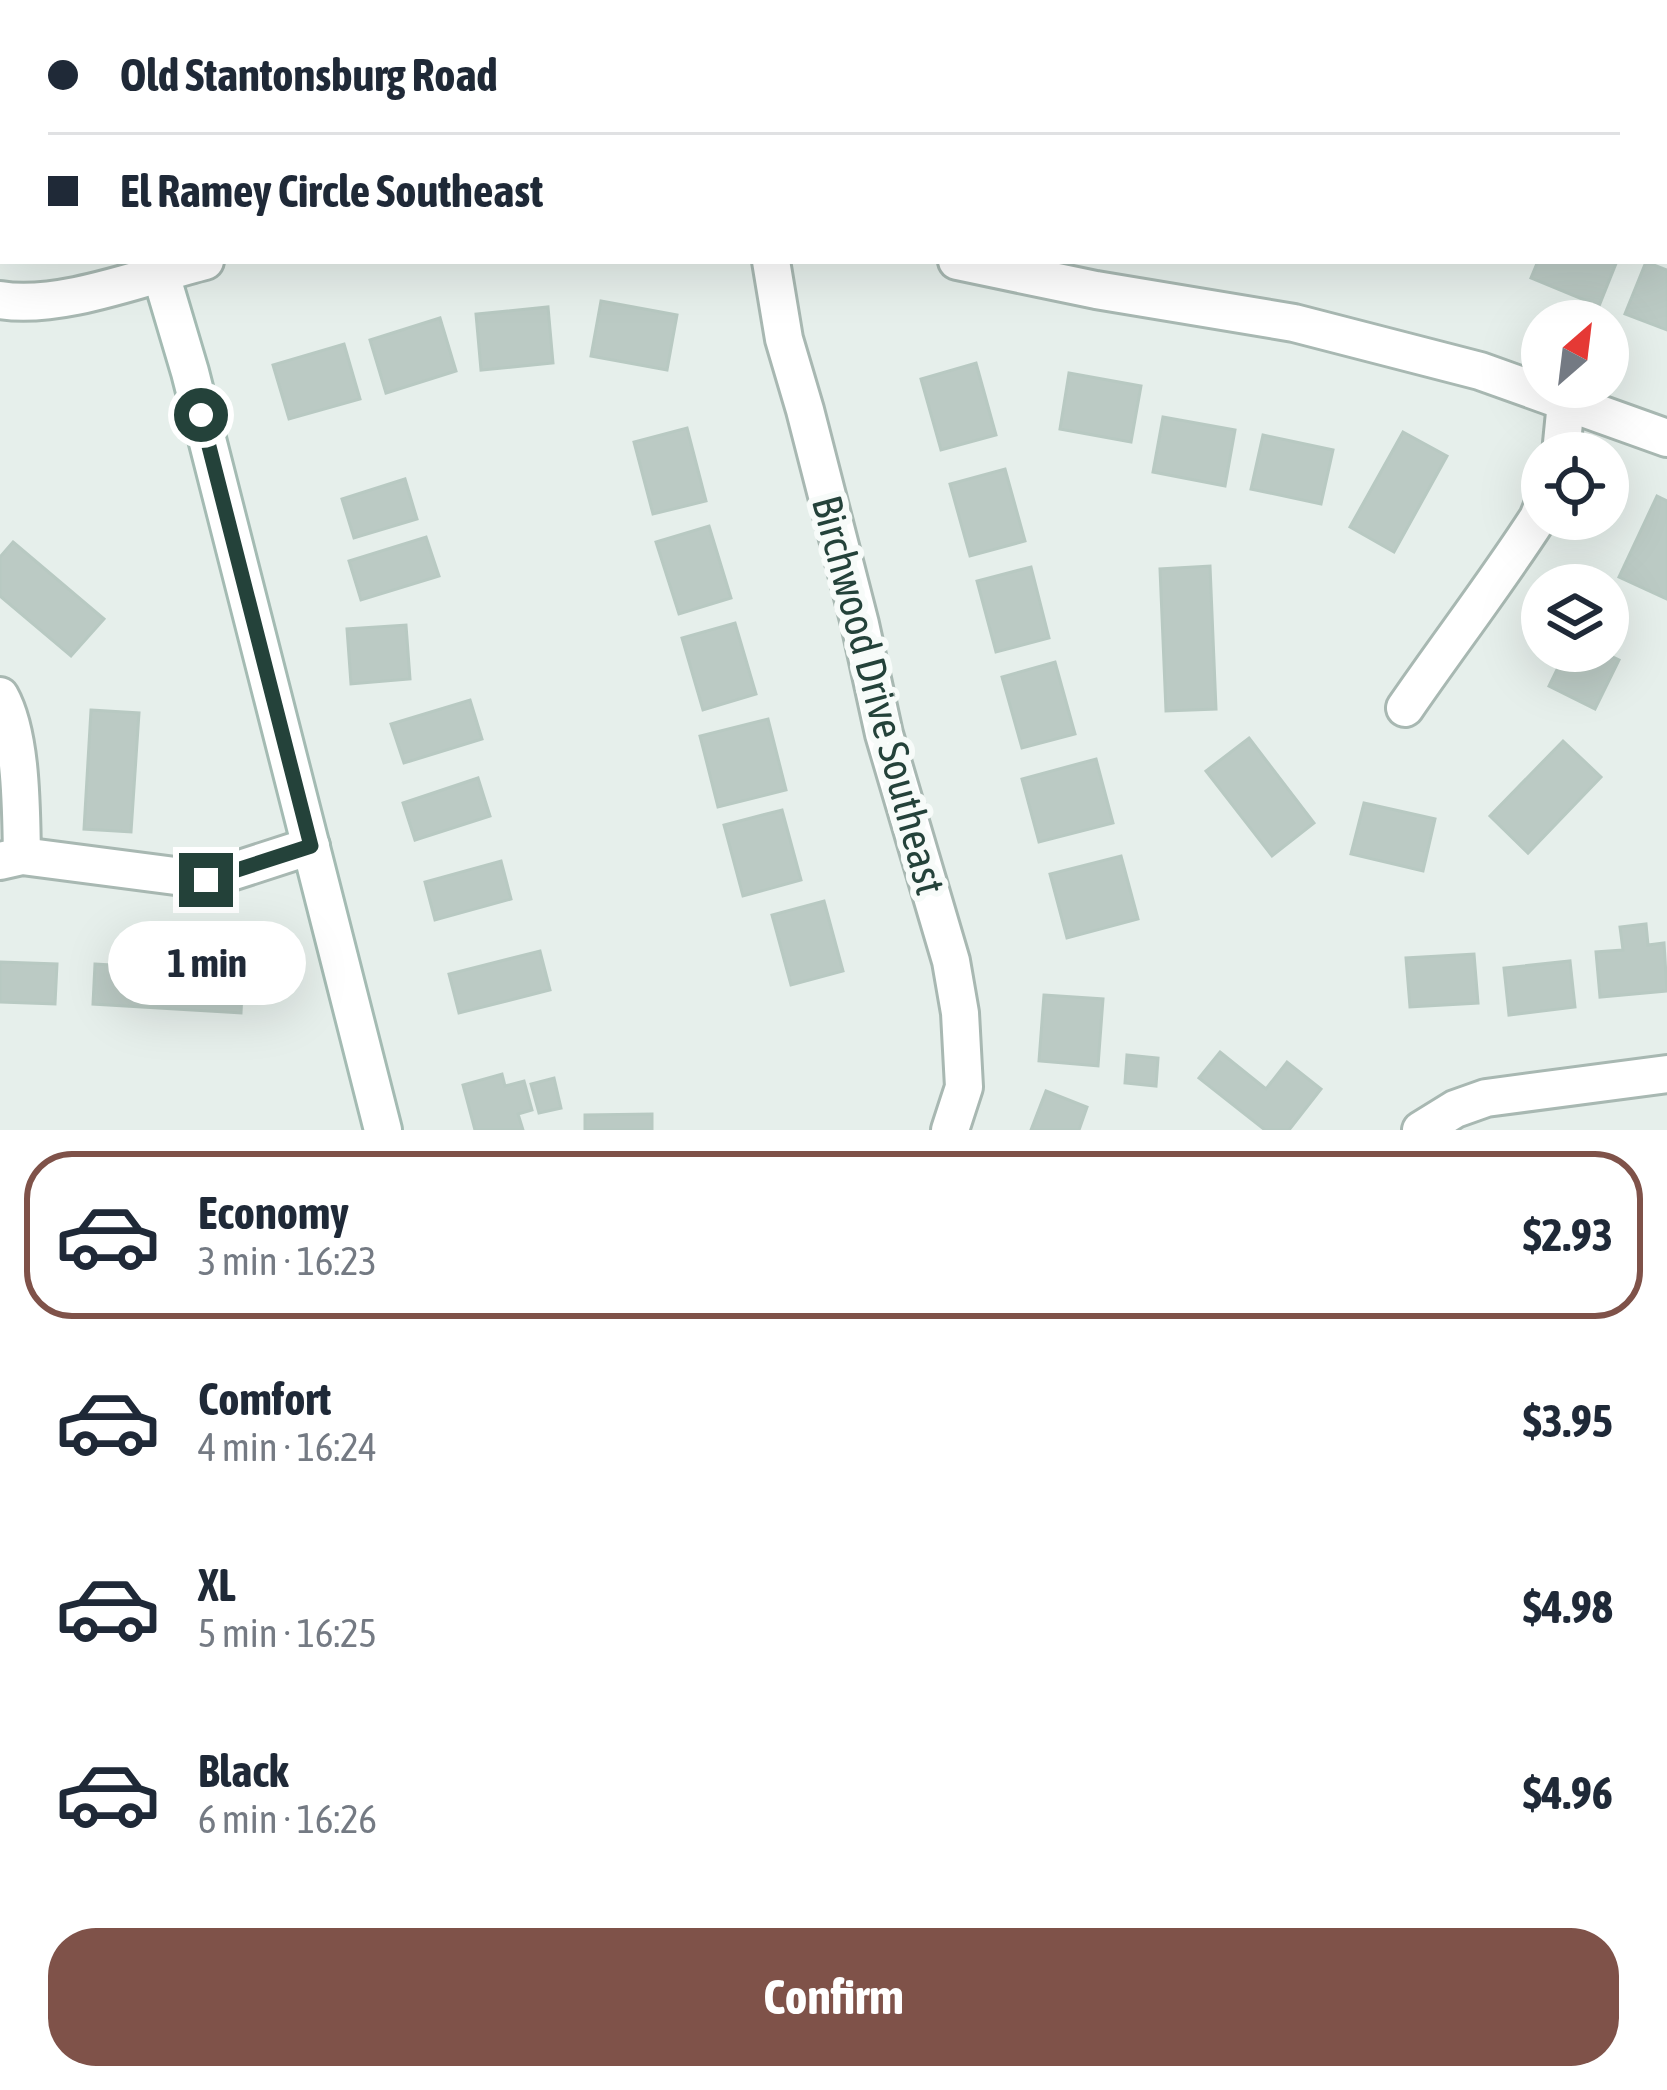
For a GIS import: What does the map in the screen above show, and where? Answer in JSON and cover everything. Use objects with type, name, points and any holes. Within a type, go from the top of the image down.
[{"type":"street","name":"Birchwood Drive Southeast","points":[[772,264],[784,339],[860,624],[884,734],[951,962],[960,1013],[964,1087],[950,1130]]},
{"type":"street","points":[[971,264],[1294,322],[1521,386]]},
{"type":"street","points":[[0,300],[52,302],[158,267],[190,372],[383,1130]]},
{"type":"street","points":[[1583,408],[1667,438]]},
{"type":"street","points":[[1406,708],[1524,540]]},
{"type":"street","points":[[0,696],[9,712],[20,794],[11,858],[206,880],[311,846]]},
{"type":"street","points":[[1420,1130],[1455,1109],[1486,1098],[1667,1074]]},
{"type":"building","points":[[1537,264],[1616,264],[1601,300],[1584,300],[1531,278]]},
{"type":"building","points":[[1645,264],[1667,270],[1667,330],[1629,316]]},
{"type":"building","points":[[601,301],[677,315],[667,370],[591,356]]},
{"type":"building","points":[[548,307],[553,363],[481,370],[476,314]]},
{"type":"building","points":[[440,318],[456,371],[386,393],[370,340]]},
{"type":"building","points":[[344,344],[360,399],[289,419],[273,365]]},
{"type":"building","points":[[976,363],[996,435],[941,450],[921,379]]},
{"type":"building","points":[[1069,373],[1141,386],[1131,442],[1060,429]]},
{"type":"building","points":[[1163,417],[1235,430],[1225,486],[1153,472]]},
{"type":"building","points":[[687,428],[706,501],[653,514],[634,442]]},
{"type":"building","points":[[1403,432],[1447,456],[1394,552],[1350,527]]},
{"type":"building","points":[[1263,435],[1333,450],[1321,504],[1251,489]]},
{"type":"building","points":[[1005,469],[1025,541],[970,556],[950,484]]},
{"type":"building","points":[[405,479],[417,519],[354,538],[342,499]]},
{"type":"building","points":[[1657,496],[1667,501],[1667,599],[1629,582],[1629,564],[1625,564]]},
{"type":"building","points":[[709,526],[731,598],[679,614],[656,542]]},
{"type":"building","points":[[426,537],[439,576],[361,600],[349,561]]},
{"type":"building","points":[[13,542],[104,619],[71,656],[0,596],[0,557]]},
{"type":"building","points":[[1210,566],[1216,709],[1166,711],[1160,569]]},
{"type":"building","points":[[1031,567],[1049,638],[996,652],[977,581]]},
{"type":"building","points":[[735,623],[756,694],[703,710],[682,638]]},
{"type":"building","points":[[406,625],[410,679],[351,684],[347,629]]},
{"type":"building","points":[[1055,662],[1075,734],[1022,748],[1002,677]]},
{"type":"building","points":[[1556,672],[1613,672],[1595,709],[1549,686]]},
{"type":"building","points":[[470,700],[482,739],[404,763],[391,724]]},
{"type":"building","points":[[91,710],[139,713],[131,832],[84,829]]},
{"type":"building","points":[[768,719],[786,790],[718,807],[700,736]]},
{"type":"building","points":[[1249,738],[1314,823],[1272,856],[1206,771]]},
{"type":"building","points":[[1563,741],[1601,777],[1528,853],[1490,816]]},
{"type":"building","points":[[1096,759],[1113,823],[1039,842],[1022,779]]},
{"type":"building","points":[[478,778],[490,816],[415,840],[403,803]]},
{"type":"building","points":[[1364,803],[1435,819],[1423,871],[1351,854]]},
{"type":"building","points":[[782,810],[801,880],[743,896],[724,825]]},
{"type":"building","points":[[1121,856],[1138,919],[1067,938],[1050,874]]},
{"type":"building","points":[[501,861],[511,899],[435,920],[425,882]]},
{"type":"building","points":[[824,901],[843,971],[791,985],[772,915]]},
{"type":"building","points":[[1646,924],[1648,945],[1664,943],[1667,991],[1600,997],[1596,952],[1623,950],[1620,927]]},
{"type":"building","points":[[540,951],[550,990],[459,1013],[449,974]]},
{"type":"building","points":[[1474,954],[1478,1003],[1410,1007],[1406,958]]},
{"type":"building","points":[[1570,961],[1575,1007],[1509,1015],[1504,968]]},
{"type":"building","points":[[0,962],[57,964],[55,1004],[0,1002]]},
{"type":"building","points":[[95,964],[243,973],[241,1013],[93,1004]]},
{"type":"building","points":[[1044,995],[1103,999],[1098,1066],[1039,1061]]},
{"type":"building","points":[[1220,1052],[1266,1089],[1287,1062],[1321,1089],[1289,1130],[1265,1130],[1199,1078]]},
{"type":"building","points":[[1127,1055],[1158,1058],[1156,1086],[1125,1083]]},
{"type":"building","points":[[502,1074],[505,1086],[524,1081],[532,1110],[518,1114],[523,1130],[475,1130],[463,1085]]},
{"type":"building","points":[[554,1078],[561,1108],[539,1113],[531,1084]]},
{"type":"building","points":[[1046,1091],[1087,1107],[1079,1130],[1031,1130]]},
{"type":"building","points":[[652,1114],[652,1130],[585,1130],[585,1115]]},
{"type":"route","points":[[201,415],[311,846],[206,880]]}]
